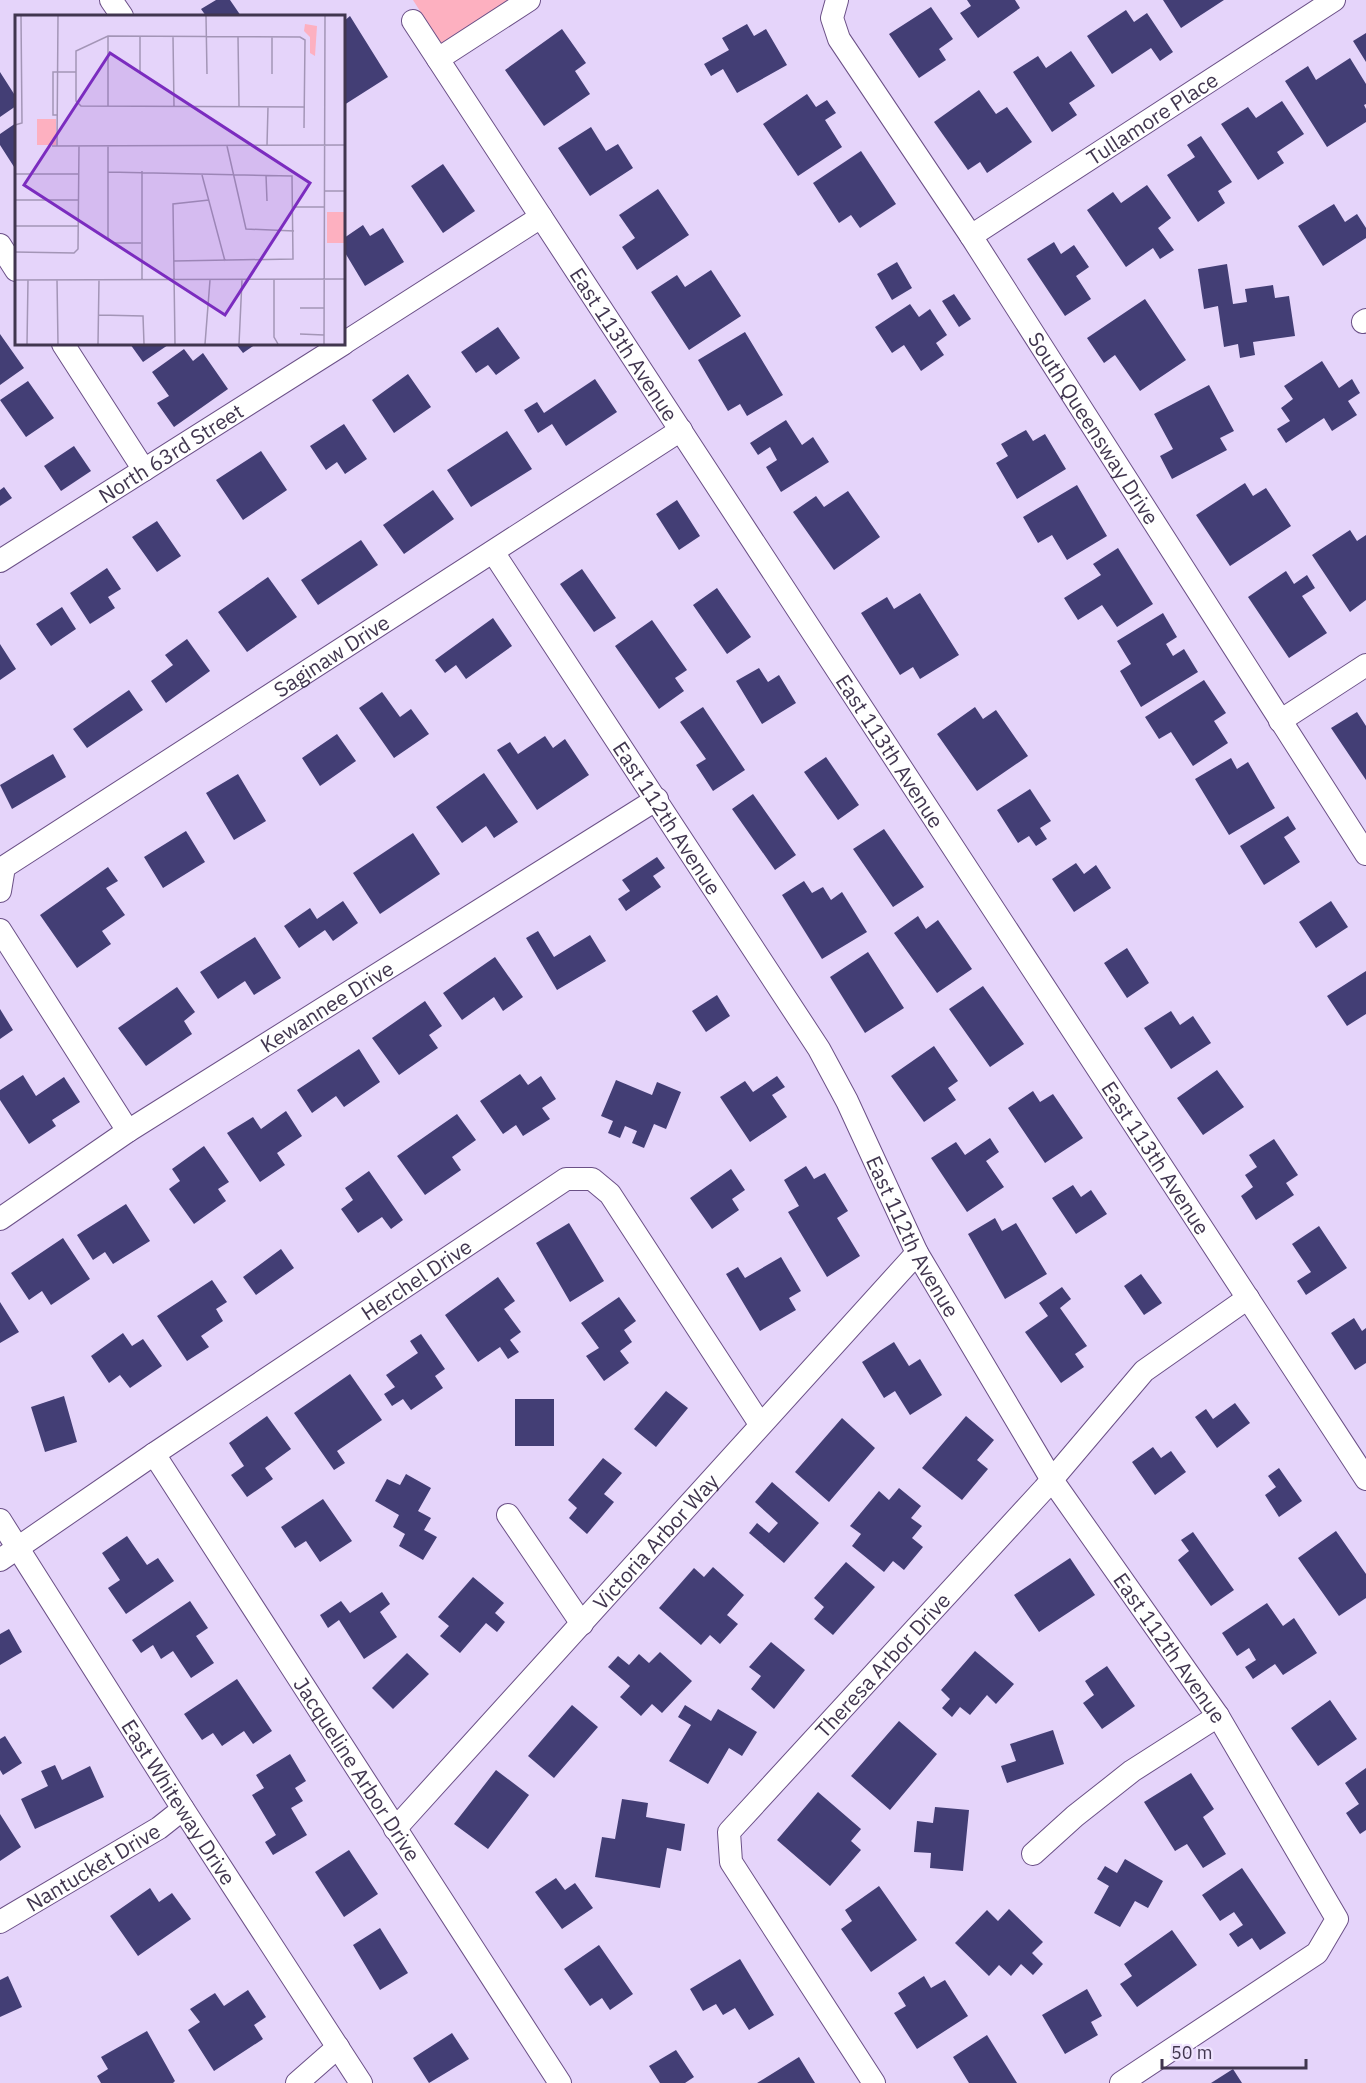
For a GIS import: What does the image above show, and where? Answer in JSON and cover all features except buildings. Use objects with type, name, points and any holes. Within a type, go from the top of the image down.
[{"type":"street","points":[[111,0],[121,15]]},
{"type":"street","points":[[438,58],[529,0]]},
{"type":"street","name":"South Queensway Drive","points":[[837,0],[832,18],[839,39],[971,236],[1366,854]]},
{"type":"street","name":"Tullamore Place","points":[[971,236],[1334,0]]},
{"type":"street","name":"East 113th Avenue","points":[[413,21],[1366,1479]]},
{"type":"street","name":"North 63rd Street","points":[[345,340],[542,218]]},
{"type":"street","points":[[0,244],[15,268]]},
{"type":"street","points":[[64,345],[144,470]]},
{"type":"street","name":"North 63rd Street","points":[[0,561],[337,345]]},
{"type":"street","name":"Saginaw Drive","points":[[0,891],[4,867],[681,430]]},
{"type":"street","name":"East 112th Avenue","points":[[493,552],[819,1049],[847,1101],[917,1253],[1053,1480],[1218,1716],[1337,1919],[1317,1953],[1121,2083]]},
{"type":"street","points":[[1280,721],[1366,665]]},
{"type":"street","name":"Kewannee Drive","points":[[0,1219],[128,1131],[657,799]]},
{"type":"street","points":[[0,930],[128,1131]]},
{"type":"street","name":"Herchel Drive","points":[[9,1554],[154,1454],[566,1179],[592,1179],[610,1194],[760,1424]]},
{"type":"street","name":"Victoria Arbor Way","points":[[395,1829],[917,1253]]},
{"type":"street","name":"Theresa Arbor Drive","points":[[874,2083],[732,1862],[729,1832],[1053,1480],[1144,1371],[1248,1298]]},
{"type":"street","name":"Jacqueline Arbor Drive","points":[[154,1454],[560,2083]]},
{"type":"street","points":[[508,1515],[582,1624]]},
{"type":"street","name":"East Whiteway Drive","points":[[0,1521],[9,1554],[183,1809],[361,2083]]},
{"type":"street","points":[[1033,1854],[1075,1816],[1132,1771],[1218,1716]]},
{"type":"street","name":"Nantucket Drive","points":[[0,1922],[159,1828],[183,1809]]},
{"type":"street","points":[[297,2083],[338,2047]]},
{"type":"shaded area","points":[[413,0],[509,0],[441,44]]}]
